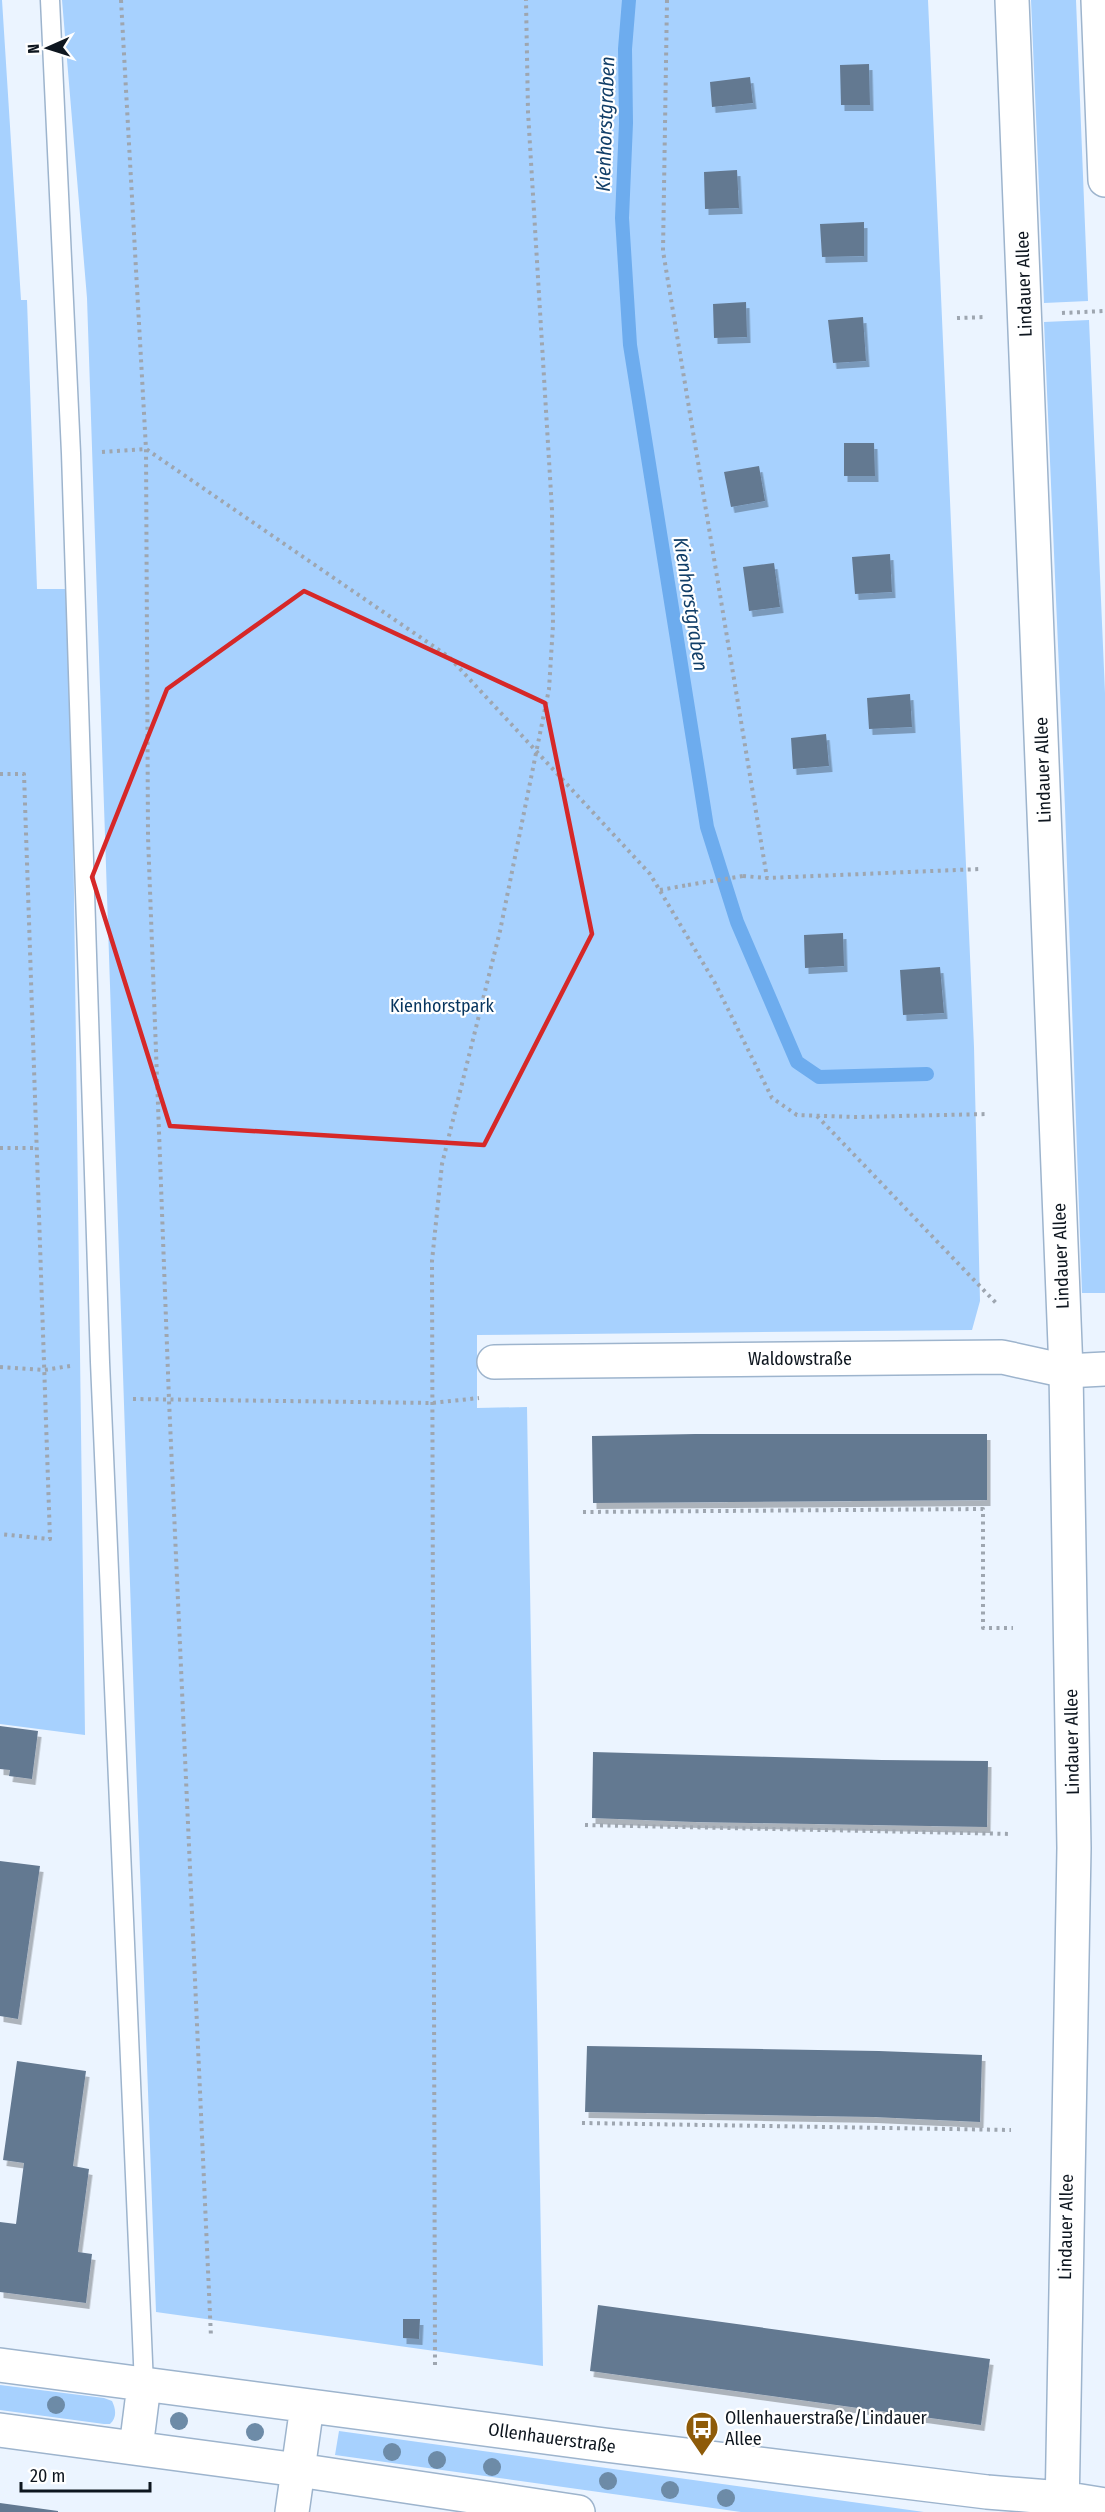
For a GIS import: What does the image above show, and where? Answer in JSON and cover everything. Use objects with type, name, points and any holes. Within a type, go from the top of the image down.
[{"type":"main road","name":"Lindauer Allee","points":[[1012,0],[1065,1371],[1074,1848],[1062,2505]]},
{"type":"main road","points":[[1098,0],[1105,180]]},
{"type":"main road","name":"Waldowstraße","points":[[494,1362],[1002,1357],[1065,1371],[1105,1369]]},
{"type":"main road","name":"Ollenhauerstraße","points":[[0,2365],[987,2492],[1062,2505],[1105,2505]]},
{"type":"main road","points":[[136,2448],[144,2385]]},
{"type":"main road","points":[[292,2512],[307,2406]]},
{"type":"main road","points":[[0,2430],[298,2470],[578,2512]]},
{"type":"lane","points":[[50,0],[71,453],[100,1362],[144,2385]]},
{"type":"path","points":[[121,0],[146,449],[148,837],[169,1400],[211,2337]]},
{"type":"path","points":[[435,2364],[432,1261],[442,1164],[500,931],[549,689],[553,625],[552,510],[528,112],[526,0]]},
{"type":"path","points":[[666,0],[663,251],[766,878]]},
{"type":"path","points":[[71,453],[146,449],[449,657],[650,874],[715,983],[772,1098],[797,1115],[857,1117],[988,1114]]},
{"type":"path","points":[[0,774],[24,774],[50,1539],[0,1534]]},
{"type":"path","points":[[660,890],[744,876],[766,878],[980,869]]},
{"type":"path","points":[[817,1115],[997,1304]]},
{"type":"path","points":[[0,1148],[35,1148]]},
{"type":"path","points":[[0,1367],[44,1370],[100,1362]]},
{"type":"path","points":[[102,1398],[432,1403],[490,1396],[494,1362]]},
{"type":"path","points":[[582,1512],[983,1509],[983,1628],[1013,1628]]},
{"type":"path","points":[[585,1825],[1012,1834]]},
{"type":"path","points":[[582,2123],[1011,2130]]},
{"type":"highlighted area","points":[[304,591],[545,703],[592,934],[484,1145],[170,1126],[92,877],[167,689]]},
{"type":"green space","points":[[0,0],[2,0],[21,300],[27,300],[37,589],[70,589],[85,1735],[0,1724]]},
{"type":"green space","name":"Kienhorstpark","points":[[62,0],[928,0],[974,1047],[980,1301],[972,1330],[477,1335],[477,1408],[527,1407],[543,2366],[156,2312],[87,298]]},
{"type":"green space","points":[[1031,0],[1076,0],[1088,301],[1044,303]]},
{"type":"green space","points":[[1089,320],[1105,693],[1105,1293],[1082,1293],[1065,808],[1044,322]]},
{"type":"green space","points":[[0,2385],[104,2398],[112,2401],[115,2416],[110,2424],[104,2424],[0,2410]]},
{"type":"green space","points":[[339,2431],[924,2512],[741,2512],[335,2455]]},
{"type":"building","points":[[869,64],[870,105],[841,105],[840,65]]},
{"type":"building","points":[[750,77],[753,103],[712,107],[710,82]]},
{"type":"building","points":[[737,170],[739,208],[705,209],[704,172]]},
{"type":"building","points":[[864,222],[864,256],[822,257],[820,224]]},
{"type":"building","points":[[746,302],[747,337],[714,338],[713,304]]},
{"type":"building","points":[[863,317],[866,361],[833,363],[828,320]]},
{"type":"building","points":[[844,443],[874,443],[875,476],[844,476]]},
{"type":"building","points":[[759,466],[765,501],[731,507],[724,472]]},
{"type":"building","points":[[890,554],[892,592],[855,594],[852,557]]},
{"type":"building","points":[[774,563],[780,607],[749,611],[743,567]]},
{"type":"building","points":[[910,694],[912,727],[869,729],[867,698]]},
{"type":"building","points":[[826,734],[829,766],[793,769],[791,738]]},
{"type":"building","points":[[843,933],[844,966],[805,968],[804,935]]},
{"type":"building","points":[[940,967],[944,1013],[903,1015],[900,970]]},
{"type":"building","points":[[987,1434],[987,1500],[593,1503],[592,1436]]},
{"type":"building","points":[[0,1726],[38,1731],[32,1779],[9,1776],[10,1770],[0,1769]]},
{"type":"building","points":[[593,1752],[988,1761],[987,1827],[592,1818]]},
{"type":"building","points":[[0,1861],[40,1866],[18,2019],[0,2016]]},
{"type":"building","points":[[587,2046],[982,2055],[980,2122],[874,2117],[585,2112]]},
{"type":"building","points":[[17,2061],[86,2071],[73,2166],[89,2169],[78,2252],[92,2254],[86,2303],[0,2292],[0,2222],[16,2224],[24,2163],[3,2160]]},
{"type":"building","points":[[598,2305],[990,2359],[981,2425],[590,2371]]},
{"type":"building","points":[[403,2319],[420,2319],[419,2339],[403,2338]]},
{"type":"building","points":[[0,2503],[58,2511],[58,2512],[0,2512]]},
{"type":"waterway","name":"Kienhorstgraben","points":[[629,0],[625,49],[626,123],[622,218],[630,345],[707,827],[737,922],[797,1062],[819,1077],[927,1074]]},
{"type":"place","name":"Ollenhauerstraße/Lindauer Allee","points":[[702,2457]]}]
